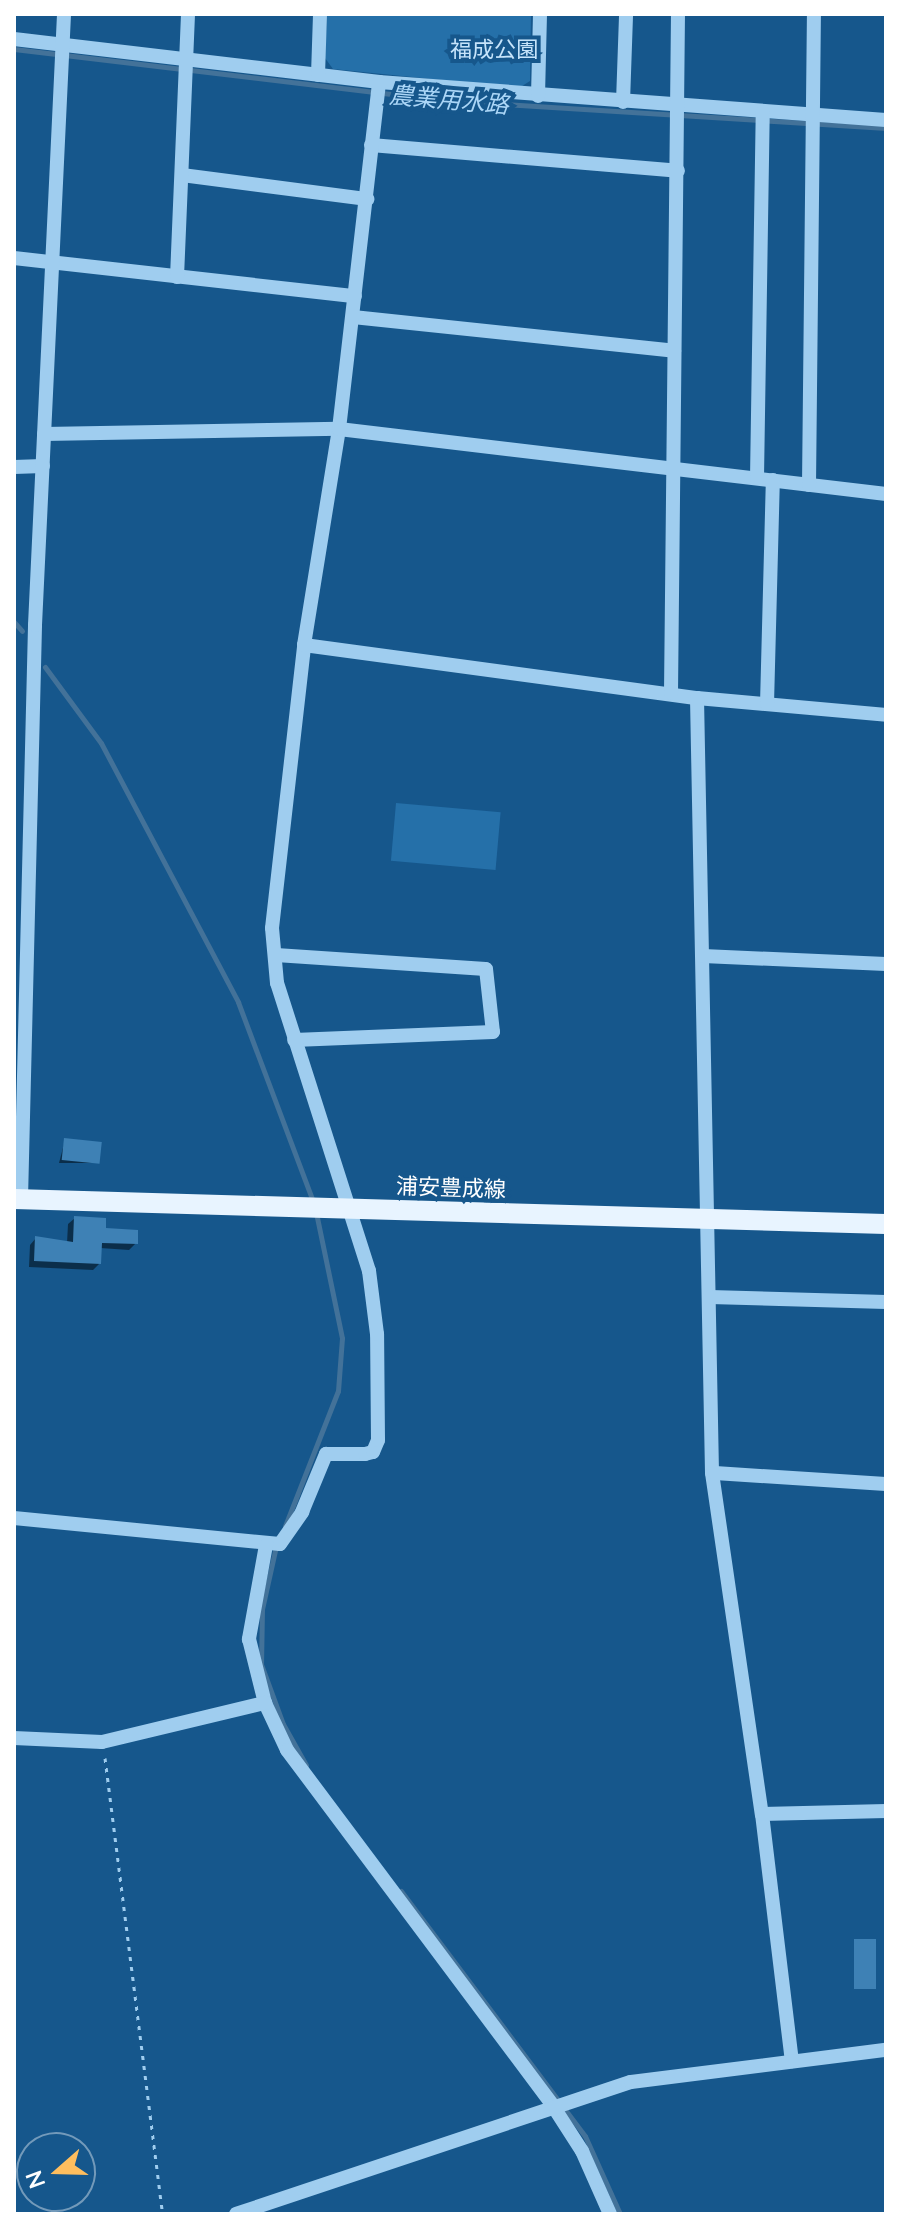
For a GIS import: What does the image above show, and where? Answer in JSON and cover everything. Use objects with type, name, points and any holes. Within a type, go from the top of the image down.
[{"type":"main road","name":"浦安豊成線","points":[[18,1199],[886,1224]]},
{"type":"street","points":[[18,1199],[21,875],[64,14]]},
{"type":"street","points":[[177,277],[188,14]]},
{"type":"street","points":[[318,75],[320,14]]},
{"type":"street","points":[[538,96],[540,14]]},
{"type":"street","points":[[623,102],[626,14]]},
{"type":"street","points":[[671,693],[678,14]]},
{"type":"street","points":[[809,485],[814,14]]},
{"type":"street","points":[[14,39],[63,52],[187,67],[318,75],[378,90],[623,102],[679,112],[763,118],[886,120]]},
{"type":"street","points":[[378,90],[339,429],[304,645],[272,928],[277,983],[351,1208],[375,1299],[378,1440],[373,1452],[326,1454],[302,1512],[272,1545],[249,1639],[265,1703],[302,1771],[559,2104],[610,2214]]},
{"type":"street","points":[[757,478],[763,118]]},
{"type":"street","points":[[371,145],[678,171]]},
{"type":"street","points":[[182,175],[367,199]]},
{"type":"street","points":[[14,258],[355,296]]},
{"type":"street","points":[[353,317],[674,351]]},
{"type":"street","points":[[44,434],[339,429],[672,466],[886,494]]},
{"type":"street","points":[[14,467],[43,466]]},
{"type":"street","points":[[767,704],[773,480]]},
{"type":"street","points":[[304,645],[697,698],[886,715]]},
{"type":"street","points":[[697,698],[717,1525],[762,1814],[792,2061]]},
{"type":"street","points":[[276,955],[486,969],[493,1032],[294,1040]]},
{"type":"street","points":[[703,956],[886,964]]},
{"type":"street","points":[[710,1297],[886,1302]]},
{"type":"street","points":[[715,1473],[886,1484]]},
{"type":"street","points":[[14,1518],[272,1545]]},
{"type":"street","points":[[14,1738],[102,1742],[265,1703]]},
{"type":"street","points":[[762,1814],[886,1811]]},
{"type":"street","points":[[236,2214],[631,2082],[886,2050]]},
{"type":"path","points":[[102,1742],[163,2214]]},
{"type":"green space","name":"福成公園","points":[[327,14],[531,14],[530,81],[519,88],[333,69],[325,58]]},
{"type":"green space","points":[[396,803],[501,812],[496,870],[391,861]]},
{"type":"building","points":[[64,1138],[102,1142],[99,1164],[62,1160]]},
{"type":"building","points":[[74,1216],[106,1218],[106,1228],[138,1230],[138,1244],[102,1243],[101,1264],[34,1261],[35,1236],[73,1242]]},
{"type":"building","points":[[854,1939],[876,1939],[876,1989],[854,1989]]},
{"type":"waterway","name":"農業用水路","points":[[14,49],[441,100],[886,128]]},
{"type":"waterway","points":[[14,622],[22,631]]},
{"type":"waterway","points":[[45,667],[101,743],[238,1002],[314,1204]]},
{"type":"waterway","points":[[285,1526],[338,1391],[342,1338],[316,1213]]},
{"type":"waterway","points":[[276,1546],[262,1609],[261,1664],[283,1724],[306,1765]]},
{"type":"waterway","points":[[401,1891],[585,2136],[620,2214]]}]
